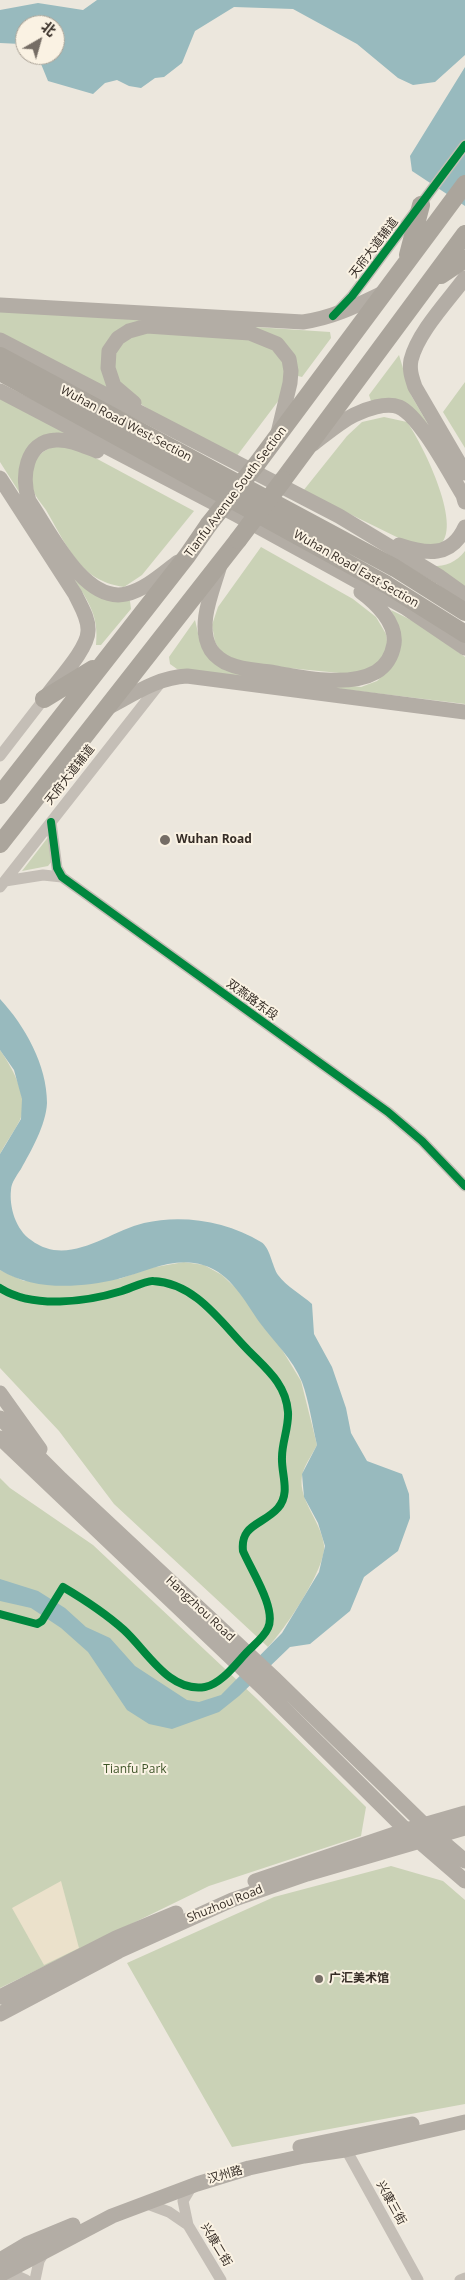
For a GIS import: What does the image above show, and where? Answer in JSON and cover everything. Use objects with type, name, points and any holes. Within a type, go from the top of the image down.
[{"type":"highway","name":"Tianfu Avenue South Section","points":[[0,795],[188,556],[209,524],[276,440],[465,184]]},
{"type":"highway","points":[[405,265],[426,198]]},
{"type":"highway","points":[[0,844],[238,540],[465,234]]},
{"type":"highway","points":[[428,284],[465,259]]},
{"type":"highway","name":"Wuhan Road West Section","points":[[0,356],[249,499]]},
{"type":"highway","name":"Wuhan Road West Section","points":[[0,372],[249,499]]},
{"type":"highway","name":"Wuhan Road East Section","points":[[249,499],[395,568],[465,612]]},
{"type":"highway","name":"Wuhan Road East Section","points":[[249,499],[465,634]]},
{"type":"highway","points":[[44,699],[104,662]]},
{"type":"main road","points":[[465,278],[420,340],[411,362],[411,374],[416,387],[465,473]]},
{"type":"main road","points":[[0,305],[303,322],[332,316],[386,291]]},
{"type":"main road","points":[[169,429],[114,386],[108,368],[109,352],[118,338],[129,331],[148,326],[250,333],[277,344],[289,359],[291,371],[276,440]]},
{"type":"main road","points":[[0,340],[169,429],[396,544],[420,552],[450,548],[457,542],[465,527]]},
{"type":"main road","points":[[0,391],[406,608],[465,648]]},
{"type":"main road","points":[[307,448],[354,415],[375,407],[389,405],[400,407],[419,425],[463,495],[465,502]]},
{"type":"main road","points":[[147,468],[69,441],[56,440],[44,442],[30,458],[26,468],[25,489],[30,501],[77,573],[97,590],[115,594],[132,592],[152,581],[188,556]]},
{"type":"main road","points":[[0,478],[75,594],[85,614],[88,631],[85,644],[44,699]]},
{"type":"main road","points":[[338,516],[440,577],[465,595]]},
{"type":"main road","points":[[221,562],[205,624],[206,638],[211,650],[219,658],[228,664],[242,668],[313,678],[347,680],[376,672],[392,655],[393,630],[374,602],[322,562]]},
{"type":"main road","points":[[106,708],[162,680],[174,676],[187,676],[465,712]]},
{"type":"main road","points":[[0,1393],[61,1479]]},
{"type":"main road","name":"Hangzhou Road","points":[[0,1418],[238,1654]]},
{"type":"main road","name":"Hangzhou Road","points":[[0,1438],[40,1478],[238,1654],[436,1837],[465,1861]]},
{"type":"main road","points":[[0,1453],[40,1478]]},
{"type":"main road","name":"Hangzhou Road","points":[[270,1684],[406,1830],[465,1881]]},
{"type":"main road","name":"Shuzhou Road","points":[[0,1997],[116,1938],[276,1872],[329,1858],[406,1830],[426,1826],[465,1813]]},
{"type":"main road","name":"Shuzhou Road","points":[[0,2014],[119,1951],[193,1916],[268,1886],[465,1828]]},
{"type":"main road","name":"汉州路","points":[[0,2275],[46,2249],[112,2216],[192,2186],[249,2168],[304,2156],[343,2144],[465,2113]]},
{"type":"main road","name":"汉州路","points":[[0,2260],[27,2244],[130,2199],[188,2178],[259,2156],[343,2144],[465,2122]]},
{"type":"street","name":"天府大道辅道","points":[[332,316],[352,296],[465,145]]},
{"type":"street","name":"天府大道辅道","points":[[2,884],[162,680]]},
{"type":"street","points":[[0,756],[44,699]]},
{"type":"street","points":[[51,822],[57,868],[62,877]]},
{"type":"street","points":[[2,884],[43,875],[62,877]]},
{"type":"street","name":"双燕路东段","points":[[62,877],[388,1112],[422,1141],[465,1186]]},
{"type":"street","name":"兴康三街","points":[[343,2144],[418,2280]]},
{"type":"street","points":[[188,2225],[183,2201],[192,2186]]},
{"type":"street","points":[[145,2203],[169,2212],[188,2225]]},
{"type":"street","name":"兴康二街","points":[[188,2225],[221,2280]]},
{"type":"street","points":[[35,2280],[39,2261],[46,2249]]},
{"type":"street","points":[[0,2275],[15,2275],[26,2280]]},
{"type":"street","points":[[460,2280],[465,2278]]},
{"type":"green space","points":[[0,310],[330,332],[331,338],[302,377],[298,376],[280,340],[119,329],[111,395],[0,333]]},
{"type":"green space","points":[[152,332],[256,338],[274,348],[284,361],[285,370],[282,396],[236,457],[157,414],[129,395],[121,387],[115,367],[118,349],[121,344],[130,338]]},
{"type":"green space","points":[[399,355],[411,395],[465,488],[425,425],[371,401],[369,395]]},
{"type":"green space","points":[[465,382],[465,448],[443,412]]},
{"type":"green space","points":[[0,398],[71,435],[44,436],[21,495],[0,462]]},
{"type":"green space","points":[[384,417],[407,422],[423,449],[439,487],[445,507],[447,524],[445,537],[438,546],[419,548],[303,491],[347,436],[362,422]]},
{"type":"green space","points":[[63,445],[88,454],[194,511],[142,575],[124,587],[103,581],[85,569],[66,545],[33,490],[31,471],[37,458],[48,449]]},
{"type":"green space","points":[[261,547],[353,599],[376,617],[386,634],[388,648],[379,662],[369,671],[350,674],[233,661],[221,652],[215,642],[212,625],[218,607]]},
{"type":"green space","points":[[465,551],[465,592],[427,566],[448,564]]},
{"type":"green space","points":[[74,579],[98,597],[111,600],[128,598],[130,601],[131,609],[101,645],[96,645],[96,626],[92,610]]},
{"type":"green space","points":[[391,610],[421,625],[465,657],[465,704],[177,669],[170,664],[169,657],[195,620],[206,655],[225,670],[361,687],[377,681],[388,671],[399,634]]},
{"type":"green space","points":[[49,836],[52,861],[48,866],[22,871]]},
{"type":"green space","points":[[0,1050],[10,1065],[18,1084],[23,1103],[23,1112],[0,1154]]},
{"type":"green space","points":[[184,1262],[204,1265],[222,1275],[244,1296],[261,1323],[278,1343],[301,1381],[317,1445],[304,1469],[301,1481],[305,1499],[322,1536],[324,1545],[323,1555],[312,1583],[294,1613],[268,1647],[114,1504],[59,1431],[0,1368],[0,1270],[24,1281],[119,1279],[150,1268]]},
{"type":"green space","name":"Tianfu Park","points":[[0,1478],[10,1488],[93,1545],[256,1698],[366,1807],[361,1836],[209,1886],[0,1988]]},
{"type":"green space","points":[[391,1866],[443,1881],[465,1900],[465,2104],[232,2147],[127,1963],[274,1897]]},
{"type":"shaded area","points":[[61,1881],[79,1948],[44,1965],[12,1908]]},
{"type":"water","points":[[97,0],[465,0],[465,55],[435,82],[413,85],[398,78],[357,44],[293,9],[234,7],[195,31],[182,63],[164,77],[155,78],[141,88],[129,86],[117,80],[105,83],[93,94],[48,81],[41,65],[65,65],[65,15],[15,15],[15,44],[0,43],[0,10],[38,3],[83,10]]},
{"type":"water","points":[[465,67],[465,206],[412,171],[410,156]]},
{"type":"water","points":[[0,999],[18,1021],[33,1047],[39,1061],[46,1089],[46,1111],[41,1129],[11,1187],[12,1211],[21,1230],[31,1240],[45,1248],[73,1249],[88,1245],[130,1227],[159,1220],[174,1219],[219,1224],[248,1235],[264,1244],[281,1279],[312,1304],[314,1334],[332,1367],[346,1408],[351,1433],[367,1461],[402,1474],[409,1494],[410,1518],[398,1551],[364,1577],[350,1611],[310,1644],[290,1647],[239,1696],[219,1712],[172,1729],[149,1724],[127,1710],[88,1652],[61,1628],[31,1608],[0,1601],[0,1579],[38,1591],[65,1608],[86,1627],[110,1638],[135,1666],[187,1700],[199,1702],[221,1695],[282,1633],[319,1572],[325,1546],[318,1523],[304,1497],[302,1474],[317,1445],[309,1405],[302,1382],[288,1358],[236,1289],[222,1274],[213,1269],[203,1265],[181,1262],[160,1266],[118,1279],[73,1286],[27,1282],[0,1270],[0,1154],[21,1119],[22,1099],[14,1070],[0,1050]]},
{"type":"cycle path","points":[[333,316],[352,296],[465,145]]},
{"type":"cycle path","points":[[51,822],[57,868],[62,877],[388,1112],[422,1141],[465,1186]]},
{"type":"cycle path","points":[[0,1288],[13,1295],[44,1301],[76,1300],[108,1295],[150,1281],[168,1283],[182,1289],[206,1305],[267,1369],[279,1384],[288,1412],[287,1429],[282,1451],[285,1490],[282,1502],[272,1514],[249,1530],[243,1542],[243,1551],[266,1600],[270,1620],[268,1628],[229,1672],[217,1682],[205,1687],[192,1687],[180,1684],[160,1669],[117,1624],[95,1607],[63,1587],[42,1621],[37,1624],[0,1614]]},
{"type":"place","name":"Wuhan Road","points":[[165,840]]},
{"type":"place","name":"广汇美术馆","points":[[319,1979]]}]
